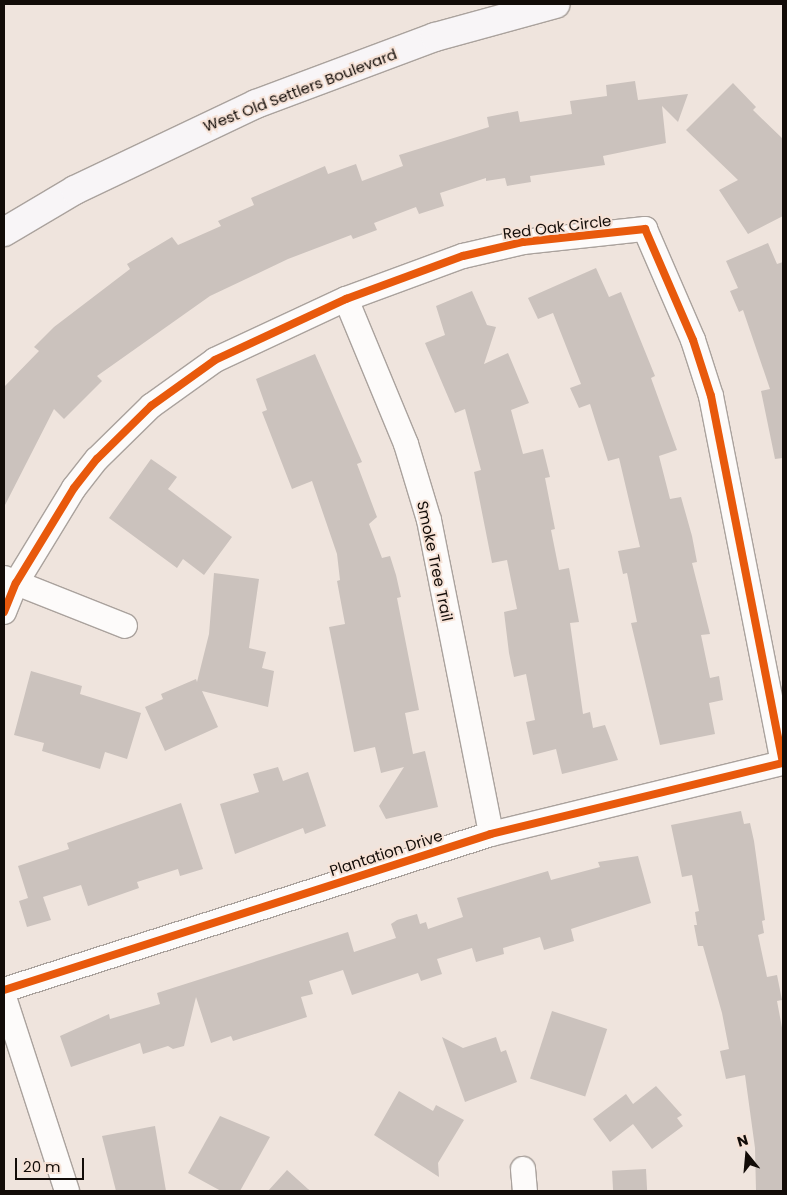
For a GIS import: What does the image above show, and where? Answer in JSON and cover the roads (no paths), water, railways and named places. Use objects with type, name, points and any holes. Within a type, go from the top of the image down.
[{"type":"main road","name":"West Old Settlers Boulevard","points":[[4,232],[74,190],[256,104],[435,37],[556,4]]},
{"type":"street","name":"Red Oak Circle","points":[[4,612],[10,580],[74,488],[117,438],[150,406],[215,360],[250,340],[346,299],[464,256],[523,242],[645,228],[693,340],[711,396],[783,763]]},
{"type":"street","name":"Smoke Tree Trail","points":[[346,299],[406,444],[428,520],[491,834]]},
{"type":"street","points":[[10,580],[125,626]]},
{"type":"street","name":"Plantation Drive","points":[[4,990],[491,834],[783,763]]},
{"type":"street","points":[[4,997],[67,1191]]}]
